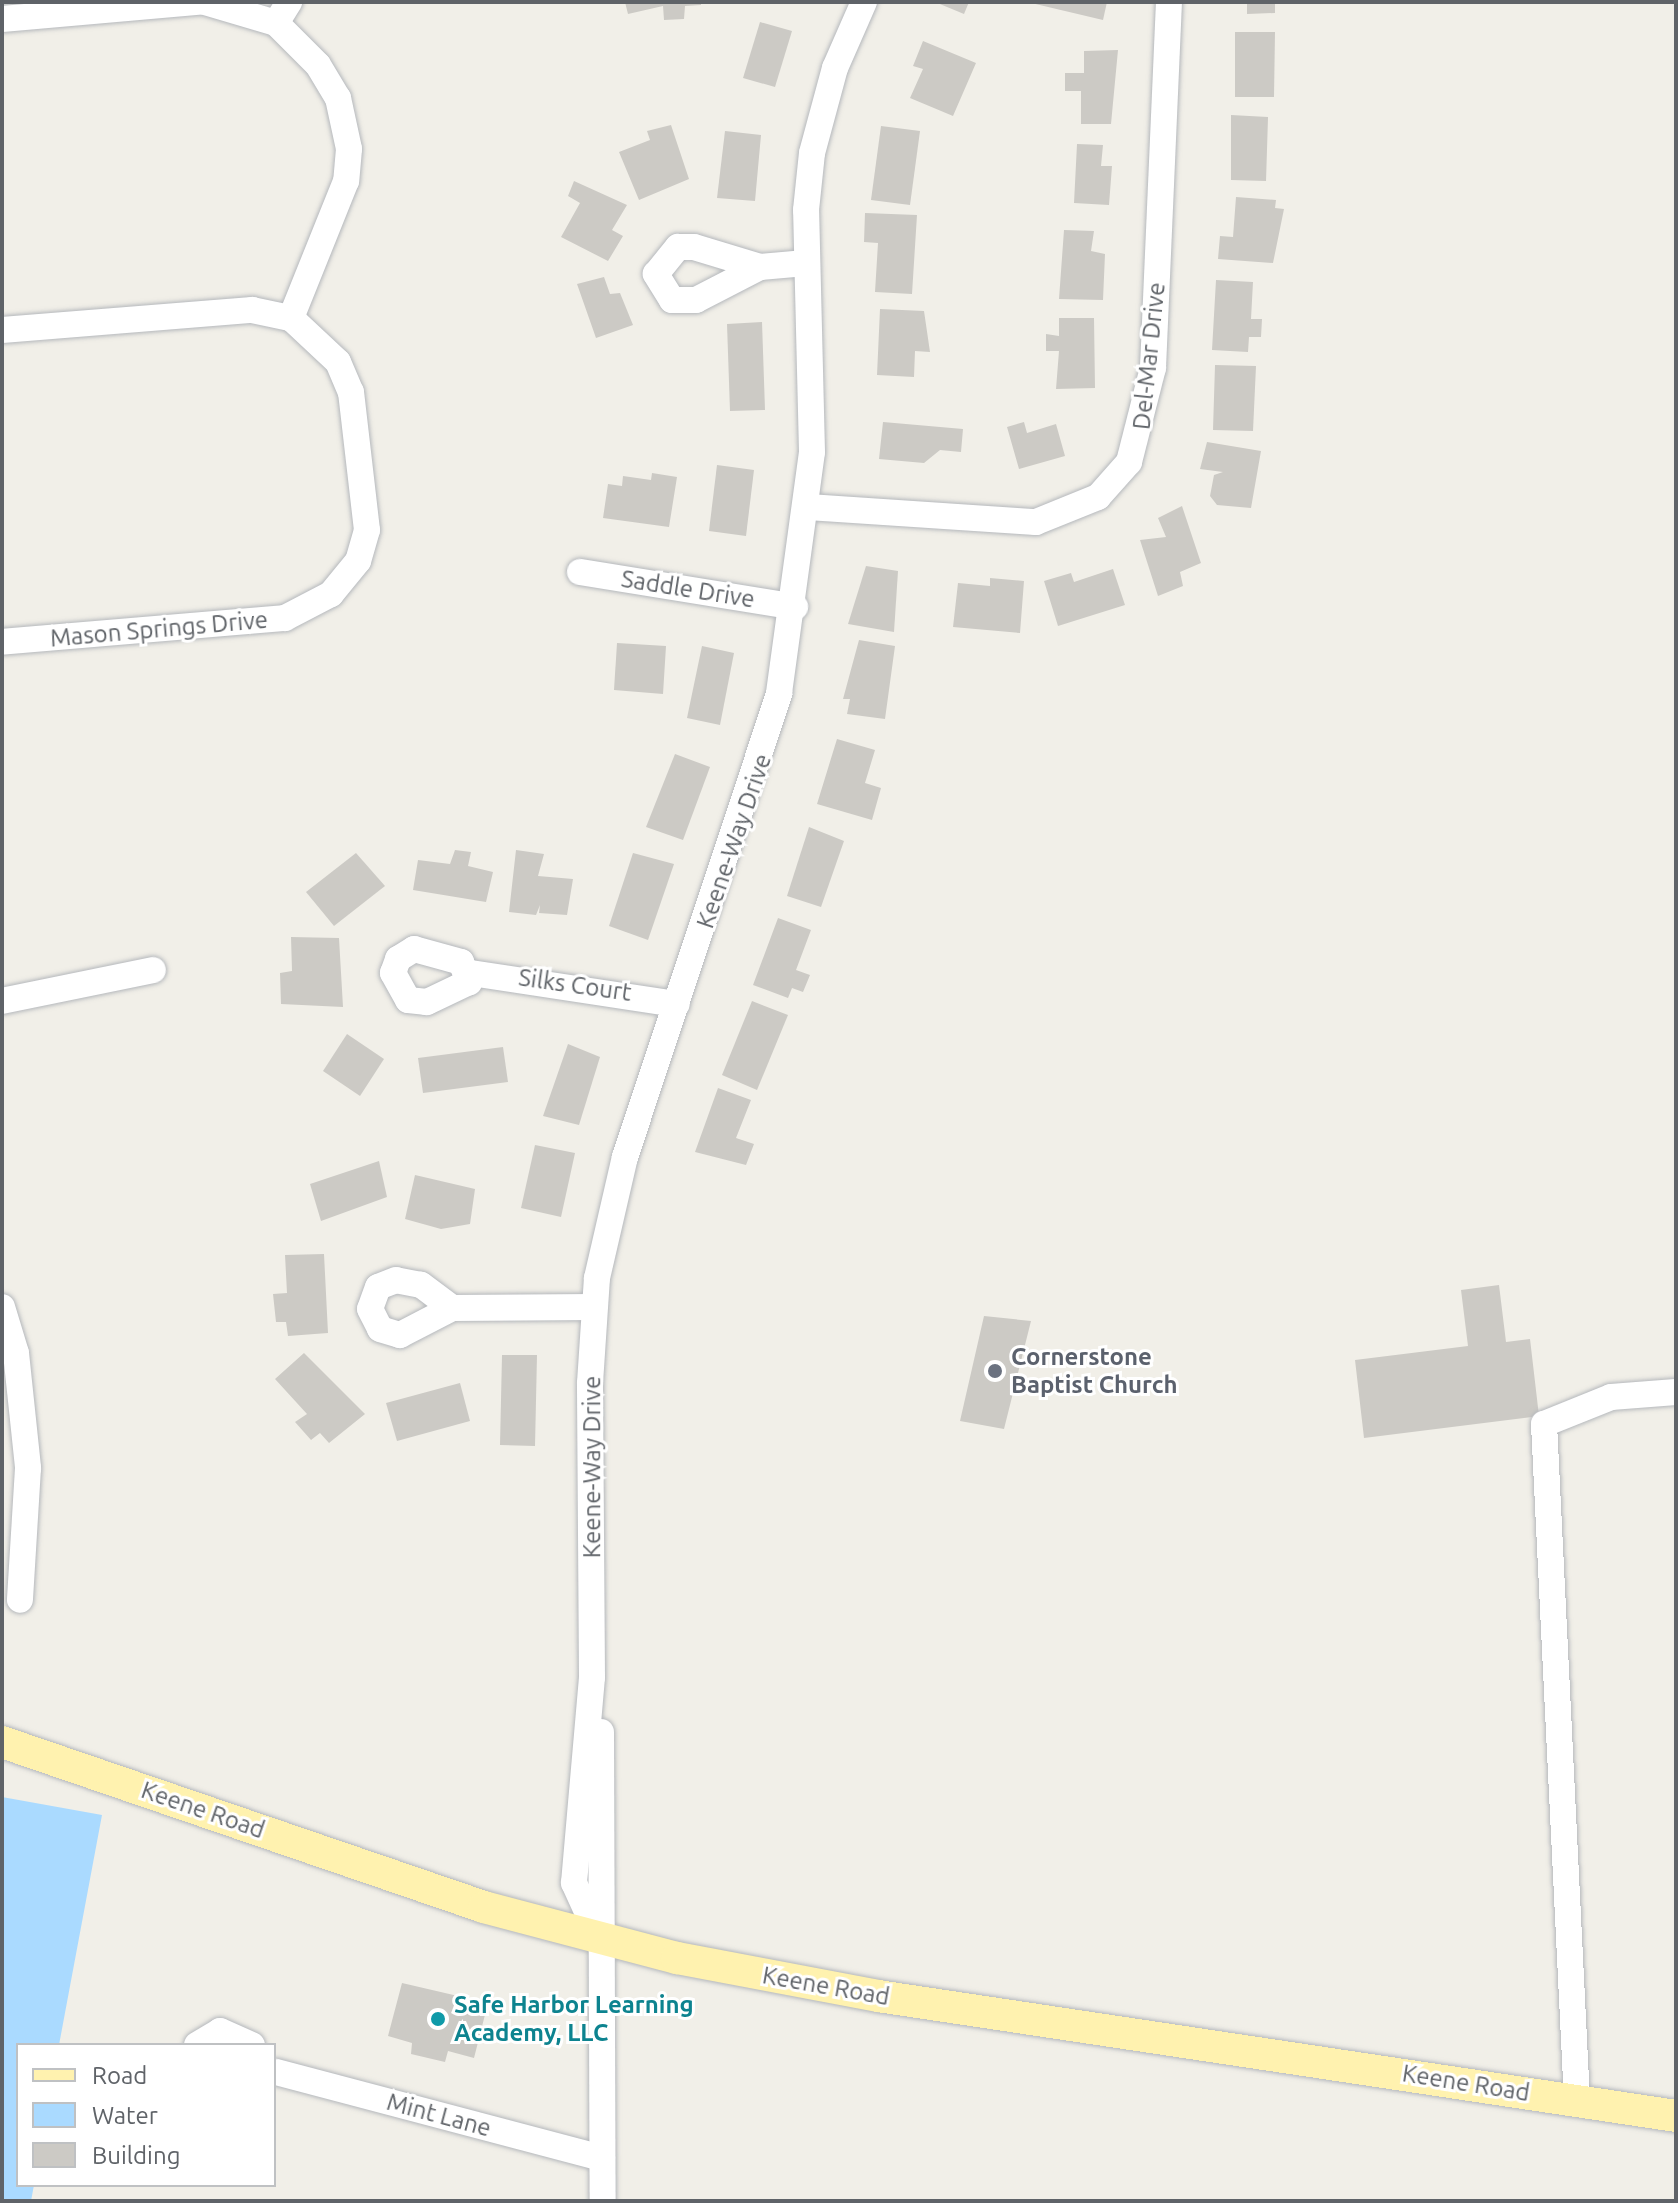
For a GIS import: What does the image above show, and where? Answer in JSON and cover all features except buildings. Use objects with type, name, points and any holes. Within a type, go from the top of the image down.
[{"type":"main road","name":"Keene Road","points":[[2,1742],[600,1940],[878,1996],[1676,2116]]},
{"type":"street","points":[[2,19],[198,2]]},
{"type":"street","points":[[2,330],[252,310],[291,318],[346,181],[349,149],[338,98],[282,12],[205,2]]},
{"type":"street","name":"Keene-Way Drive","points":[[603,2201],[600,1940],[603,1786],[592,1677],[594,1307],[620,1172],[765,751],[795,607],[808,507],[813,390],[806,263],[815,138],[864,2]]},
{"type":"street","name":"Del-Mar Drive","points":[[808,507],[1036,522],[1098,497],[1129,462],[1153,368],[1169,2]]},
{"type":"street","points":[[760,267],[806,263]]},
{"type":"street","name":"Mason Springs Drive","points":[[2,642],[285,618],[331,594],[358,561],[367,530],[351,392],[338,362],[291,318]]},
{"type":"street","name":"Saddle Drive","points":[[580,572],[795,607]]},
{"type":"street","points":[[2,1001],[153,970]]},
{"type":"street","name":"Silks Court","points":[[471,973],[677,1004]]},
{"type":"street","points":[[2,1307],[16,1353],[28,1468],[20,1600]]},
{"type":"street","points":[[452,1308],[594,1307]]},
{"type":"street","points":[[1577,2101],[1544,1424],[1611,1397],[1676,1392]]},
{"type":"street","points":[[200,2043],[220,2031],[247,2043]]},
{"type":"street","name":"Mint Lane","points":[[276,2071],[602,2158]]},
{"type":"water","points":[[2,1797],[102,1815],[59,2043],[16,2043],[16,2187],[34,2187],[31,2201],[2,2201]]},
{"type":"place","name":"Cornerstone Baptist Church","points":[[995,1371]]},
{"type":"place","name":"Safe Harbor Learning Academy, LLC","points":[[438,2019]]}]
